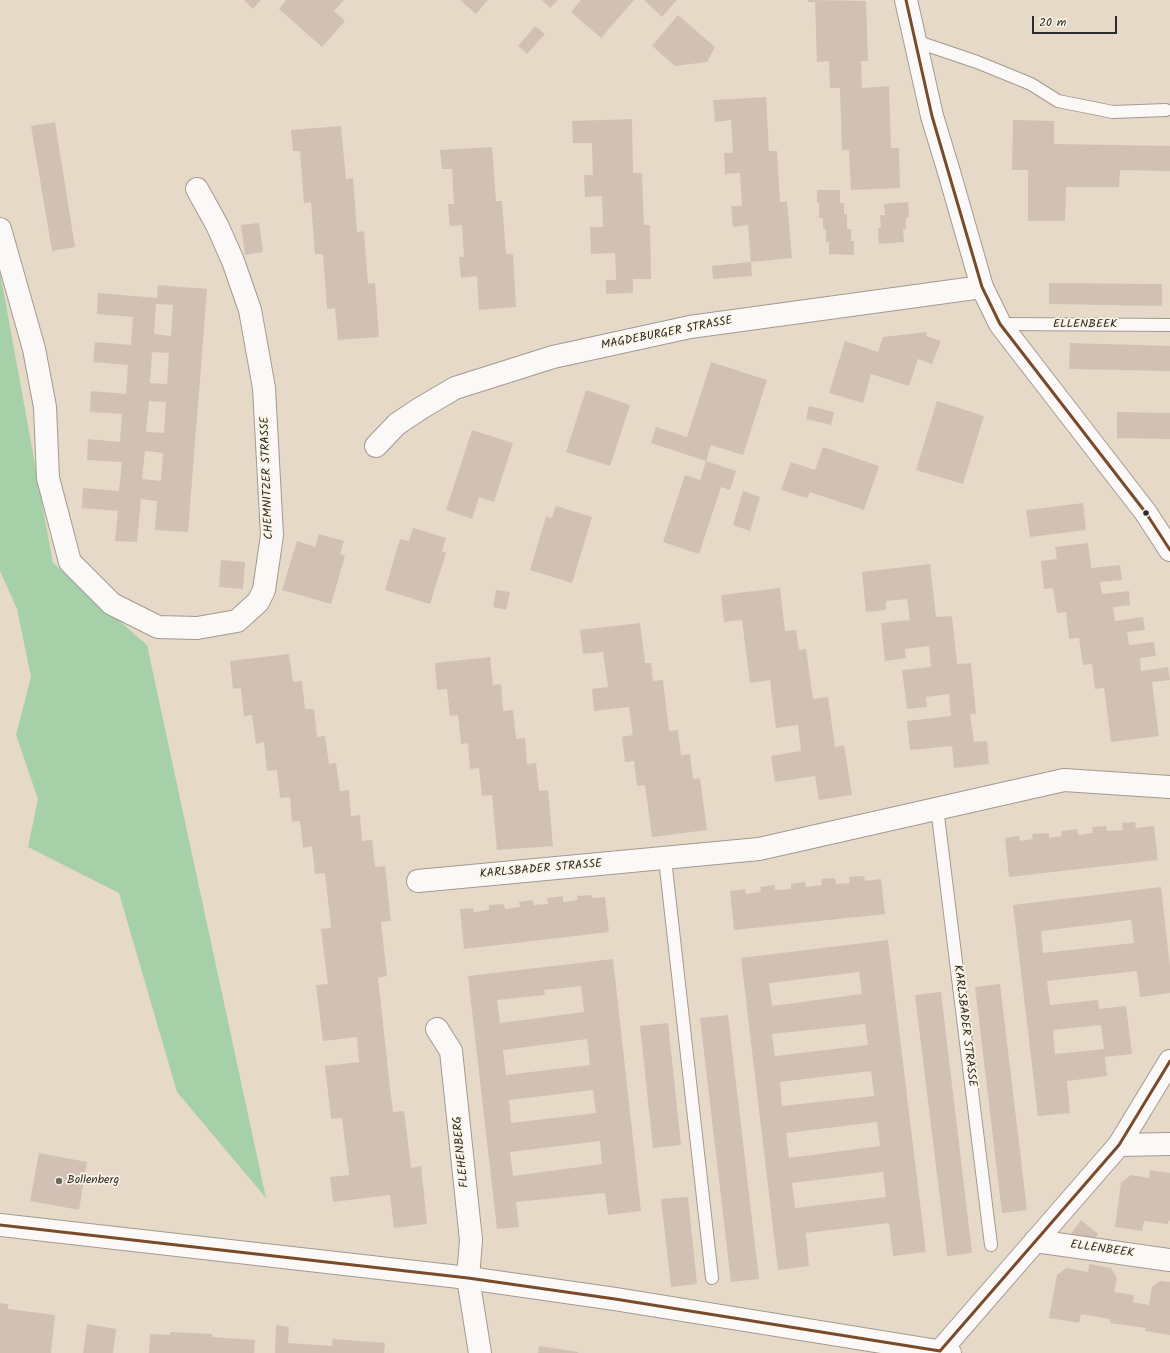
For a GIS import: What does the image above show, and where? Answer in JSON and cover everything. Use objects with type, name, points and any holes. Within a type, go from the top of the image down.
[{"type":"street","points":[[906,0],[932,116],[982,287],[1000,324],[1146,513],[1170,550]]},
{"type":"street","name":"CHEMNITZER STRASSE","points":[[0,229],[34,349],[45,407],[48,478],[70,562],[112,604],[158,627],[197,628],[237,621],[258,602],[264,590],[272,535],[264,388],[250,310],[233,261],[217,225],[196,188]]},
{"type":"street","name":"MAGDEBURGER STRASSE","points":[[376,446],[397,424],[455,388],[553,357],[690,327],[982,287]]},
{"type":"street","name":"KARLSBADER STRASSE","points":[[418,881],[759,849],[1064,780],[1170,787]]},
{"type":"street","name":"FLEHENBERG","points":[[437,1029],[451,1051],[471,1240],[468,1278],[480,1353]]},
{"type":"street","points":[[0,1225],[468,1278],[615,1298],[945,1352],[1035,1241],[1120,1145],[1170,1061]]},
{"type":"street","points":[[1120,1145],[1170,1144]]},
{"type":"street","name":"ELLENBEEK","points":[[1035,1241],[1170,1260]]},
{"type":"lane","points":[[916,41],[977,62],[1031,84],[1058,101],[1113,112],[1166,110]]},
{"type":"lane","name":"ELLENBEEK","points":[[1000,324],[1170,326]]},
{"type":"lane","name":"KARLSBADER STRASSE","points":[[937,808],[991,1245]]},
{"type":"lane","points":[[665,859],[712,1278]]},
{"type":"green space","points":[[0,272],[53,563],[147,645],[266,1198],[177,1092],[119,893],[28,847],[38,799],[16,735],[31,677],[17,609],[0,571]]},
{"type":"building","points":[[244,0],[261,0],[253,9]]},
{"type":"building","points":[[286,0],[344,0],[334,11],[345,21],[322,47],[279,9]]},
{"type":"building","points":[[460,0],[488,0],[476,14]]},
{"type":"building","points":[[542,0],[558,0],[550,8]]},
{"type":"building","points":[[581,0],[634,0],[601,38],[571,12]]},
{"type":"building","points":[[644,0],[677,0],[662,17]]},
{"type":"building","points":[[808,0],[866,1],[868,61],[861,61],[862,88],[889,86],[891,148],[899,148],[900,188],[851,190],[849,150],[842,150],[840,88],[830,88],[829,61],[817,62],[815,2],[808,2]]},
{"type":"building","points":[[678,15],[715,47],[707,62],[675,66],[652,46]]},
{"type":"building","points":[[535,26],[545,34],[527,54],[518,46]]},
{"type":"building","points":[[766,97],[769,151],[777,151],[780,202],[787,202],[792,258],[751,262],[748,225],[733,227],[731,206],[742,206],[740,173],[725,174],[724,153],[733,153],[731,120],[715,122],[713,100]]},
{"type":"building","points":[[632,119],[633,173],[642,173],[644,225],[650,225],[651,279],[633,279],[633,293],[606,294],[606,280],[616,280],[615,253],[591,254],[590,227],[603,227],[602,196],[585,197],[584,175],[593,175],[592,143],[573,143],[572,121]]},
{"type":"building","points":[[1013,120],[1054,121],[1054,144],[1170,146],[1170,171],[1120,170],[1119,187],[1066,187],[1065,221],[1028,221],[1028,170],[1012,170]]},
{"type":"building","points":[[55,122],[75,247],[52,251],[31,126]]},
{"type":"building","points":[[341,126],[346,179],[353,178],[357,232],[364,231],[368,284],[375,283],[379,337],[338,340],[335,308],[327,309],[323,254],[315,254],[311,202],[304,203],[300,151],[293,151],[291,130]]},
{"type":"building","points":[[492,147],[496,201],[502,201],[506,254],[513,254],[516,307],[479,310],[477,276],[461,278],[459,257],[464,257],[462,225],[450,226],[448,204],[454,204],[452,169],[442,169],[440,150]]},
{"type":"building","points":[[817,190],[840,190],[840,203],[844,203],[844,214],[847,214],[847,229],[851,229],[851,241],[854,241],[854,255],[829,254],[829,242],[826,242],[826,229],[823,229],[823,218],[819,218]]},
{"type":"building","points":[[908,202],[909,217],[906,218],[906,229],[903,229],[904,242],[879,244],[878,228],[881,228],[880,215],[885,215],[884,204]]},
{"type":"building","points":[[259,223],[263,252],[245,255],[241,225]]},
{"type":"building","points":[[751,262],[752,276],[713,279],[712,266]]},
{"type":"building","points":[[1049,283],[1162,284],[1162,306],[1049,304]]},
{"type":"building","points":[[158,285],[207,289],[188,532],[155,530],[157,501],[141,499],[137,542],[115,541],[118,511],[82,508],[83,488],[119,491],[122,462],[87,460],[88,439],[120,442],[122,414],[90,412],[91,391],[126,394],[128,365],[93,362],[95,342],[131,345],[133,317],[97,314],[98,293],[157,298]],"holes":[[[156,304],[173,305],[171,336],[154,334]],[[152,352],[169,353],[167,384],[150,383]],[[149,401],[166,402],[164,433],[146,432]],[[145,451],[163,453],[161,481],[142,479]]]},
{"type":"building","points":[[927,332],[926,336],[941,341],[932,364],[918,359],[909,386],[871,374],[863,403],[829,393],[845,341],[878,352],[883,337]]},
{"type":"building","points":[[1070,343],[1170,346],[1170,371],[1069,369]]},
{"type":"building","points":[[711,362],[767,380],[743,455],[711,445],[706,461],[651,443],[656,427],[687,437]]},
{"type":"building","points":[[586,390],[630,405],[610,466],[566,452]]},
{"type":"building","points":[[937,401],[984,416],[963,484],[916,470]]},
{"type":"building","points":[[809,406],[834,412],[831,425],[806,419]]},
{"type":"building","points":[[1117,412],[1170,413],[1170,439],[1117,438]]},
{"type":"building","points":[[472,430],[513,443],[494,502],[479,497],[472,519],[446,510]]},
{"type":"building","points":[[823,447],[879,466],[864,510],[810,492],[807,498],[781,490],[791,462],[815,470]]},
{"type":"building","points":[[706,461],[736,471],[730,490],[721,487],[699,554],[663,542],[685,475],[700,480]]},
{"type":"building","points":[[743,491],[760,497],[750,531],[733,525]]},
{"type":"building","points":[[1083,503],[1086,530],[1030,537],[1026,510]]},
{"type":"building","points":[[556,506],[592,517],[572,583],[530,570],[546,517],[552,518]]},
{"type":"building","points":[[413,528],[446,538],[442,551],[446,553],[430,604],[385,590],[400,539],[409,541]]},
{"type":"building","points":[[319,534],[344,541],[340,554],[345,556],[331,604],[282,590],[297,541],[315,547]]},
{"type":"building","points":[[1088,543],[1091,568],[1120,565],[1122,580],[1100,582],[1102,594],[1129,591],[1130,605],[1113,607],[1115,621],[1143,617],[1145,630],[1127,632],[1129,645],[1154,642],[1156,656],[1140,658],[1141,671],[1168,667],[1170,680],[1152,682],[1159,736],[1111,742],[1104,688],[1095,689],[1092,664],[1083,665],[1079,638],[1069,639],[1066,612],[1057,613],[1053,588],[1044,589],[1041,561],[1057,559],[1055,547]]},
{"type":"building","points":[[221,560],[245,562],[243,589],[219,587]]},
{"type":"building","points":[[930,564],[936,617],[952,616],[957,664],[971,663],[976,714],[970,714],[974,742],[987,741],[989,764],[954,768],[952,746],[910,750],[907,721],[951,716],[949,694],[926,697],[927,707],[907,709],[902,670],[931,667],[929,646],[905,649],[906,658],[885,661],[881,623],[910,620],[907,599],[886,601],[886,610],[866,612],[862,572]]},
{"type":"building","points":[[780,588],[785,631],[796,630],[799,650],[806,649],[813,699],[828,697],[835,747],[844,745],[852,795],[819,800],[815,776],[775,782],[771,756],[801,751],[798,725],[776,728],[770,680],[750,683],[742,620],[724,622],[721,595]]},
{"type":"building","points":[[496,590],[510,592],[506,610],[493,607]]},
{"type":"building","points":[[640,623],[645,663],[651,663],[653,681],[663,680],[669,731],[678,730],[681,755],[690,754],[693,779],[700,778],[707,830],[652,837],[645,785],[637,786],[634,761],[625,762],[622,737],[633,735],[629,707],[594,711],[592,689],[608,687],[603,652],[583,654],[580,630]]},
{"type":"building","points":[[289,654],[293,682],[302,681],[305,709],[314,709],[317,737],[325,736],[329,764],[336,763],[340,791],[349,790],[351,816],[360,815],[362,841],[372,840],[375,867],[385,866],[391,921],[381,922],[387,976],[378,978],[390,1088],[393,1112],[404,1111],[411,1168],[421,1166],[427,1224],[394,1228],[390,1195],[333,1202],[330,1177],[349,1175],[342,1118],[331,1119],[325,1066],[359,1062],[357,1037],[323,1041],[316,985],[328,984],[321,929],[331,928],[325,873],[315,874],[312,846],[303,848],[300,821],[292,822],[290,797],[280,798],[277,770],[267,771],[264,742],[256,744],[252,715],[244,716],[241,688],[233,689],[230,661]]},
{"type":"building","points":[[490,657],[493,685],[501,684],[503,711],[513,710],[516,739],[525,738],[527,764],[536,763],[539,791],[548,790],[553,846],[497,850],[492,795],[482,796],[479,768],[470,769],[468,743],[461,744],[458,715],[450,716],[447,689],[437,690],[435,663]]},
{"type":"building","points":[[1135,822],[1136,828],[1154,826],[1158,860],[1009,877],[1005,838],[1019,836],[1020,841],[1033,839],[1032,834],[1049,833],[1049,838],[1062,836],[1061,831],[1077,829],[1078,835],[1093,833],[1092,827],[1106,826],[1107,831],[1123,830],[1122,823]]},
{"type":"building","points":[[864,876],[865,881],[881,879],[885,914],[734,930],[730,891],[745,889],[746,894],[761,892],[760,887],[775,885],[775,890],[791,889],[791,884],[805,882],[806,887],[822,885],[821,879],[835,878],[836,884],[850,883],[849,877]]},
{"type":"building","points":[[1161,887],[1170,967],[1170,993],[1140,997],[1137,971],[1047,981],[1050,1005],[1098,1000],[1099,1009],[1126,1006],[1132,1054],[1105,1057],[1107,1076],[1067,1081],[1070,1113],[1038,1116],[1013,905]],"holes":[[[1131,920],[1134,943],[1043,953],[1041,931]],[[1101,1025],[1104,1049],[1055,1054],[1053,1030]]]},
{"type":"building","points":[[591,895],[592,898],[605,897],[609,932],[464,949],[460,909],[473,908],[474,912],[489,910],[489,905],[504,904],[505,909],[520,907],[519,902],[533,900],[534,905],[548,904],[547,898],[563,896],[563,902],[578,900],[577,896]]},
{"type":"building","points":[[888,940],[926,1252],[893,1256],[889,1223],[806,1233],[809,1266],[778,1270],[741,958]],"holes":[[[859,972],[862,994],[772,1006],[769,983]],[[865,1024],[868,1045],[775,1056],[772,1034]],[[871,1071],[874,1096],[782,1106],[780,1082]],[[877,1122],[880,1146],[789,1158],[786,1133]],[[883,1172],[886,1197],[795,1208],[792,1183]]]},
{"type":"building","points":[[613,959],[641,1211],[608,1215],[605,1193],[516,1202],[519,1227],[497,1229],[468,976]],"holes":[[[581,986],[584,1012],[500,1023],[497,1000],[545,995],[544,990]],[[587,1039],[590,1065],[506,1075],[503,1050]],[[593,1090],[596,1113],[511,1123],[509,1100]],[[600,1141],[602,1164],[513,1176],[510,1152]]]},
{"type":"building","points":[[1000,984],[1027,1210],[1002,1213],[975,987]]},
{"type":"building","points":[[941,992],[972,1253],[947,1256],[915,995]]},
{"type":"building","points":[[728,1015],[759,1279],[731,1282],[700,1018]]},
{"type":"building","points":[[668,1023],[681,1145],[653,1148],[640,1026]]},
{"type":"building","name":"Bollenberg","points":[[39,1153],[87,1162],[79,1210],[30,1201]]},
{"type":"building","points":[[1150,1170],[1170,1173],[1170,1221],[1168,1221],[1168,1224],[1144,1221],[1142,1231],[1115,1227],[1121,1183],[1131,1175],[1149,1178]]},
{"type":"building","points":[[688,1197],[697,1284],[671,1287],[661,1199]]},
{"type":"building","points":[[1081,1220],[1098,1234],[1091,1243],[1067,1239]]},
{"type":"building","points":[[1089,1264],[1111,1268],[1117,1278],[1114,1292],[1134,1295],[1133,1302],[1149,1305],[1152,1287],[1160,1281],[1170,1282],[1170,1335],[1145,1331],[1146,1328],[1110,1323],[1110,1319],[1081,1314],[1079,1323],[1049,1318],[1057,1275],[1066,1268],[1088,1272]]},
{"type":"building","points":[[0,1303],[8,1304],[8,1309],[55,1315],[51,1353],[0,1353]]},
{"type":"building","points":[[87,1324],[116,1329],[113,1353],[83,1353]]},
{"type":"building","points":[[276,1325],[289,1327],[288,1343],[332,1346],[333,1339],[385,1343],[384,1353],[275,1353]]},
{"type":"building","points":[[170,1332],[212,1334],[212,1337],[255,1340],[254,1353],[149,1353],[150,1334],[170,1335]]},
{"type":"building","points":[[539,1346],[578,1352],[578,1353],[538,1353]]},
{"type":"transit line","points":[[906,0],[932,116],[982,287],[1000,324],[1146,513],[1170,550]]},
{"type":"transit line","points":[[940,1351],[1119,1145],[1170,1061]]},
{"type":"transit line","points":[[0,1225],[468,1278],[615,1299],[940,1351]]},
{"type":"place","name":"Bollenberg","points":[[59,1181]]}]
